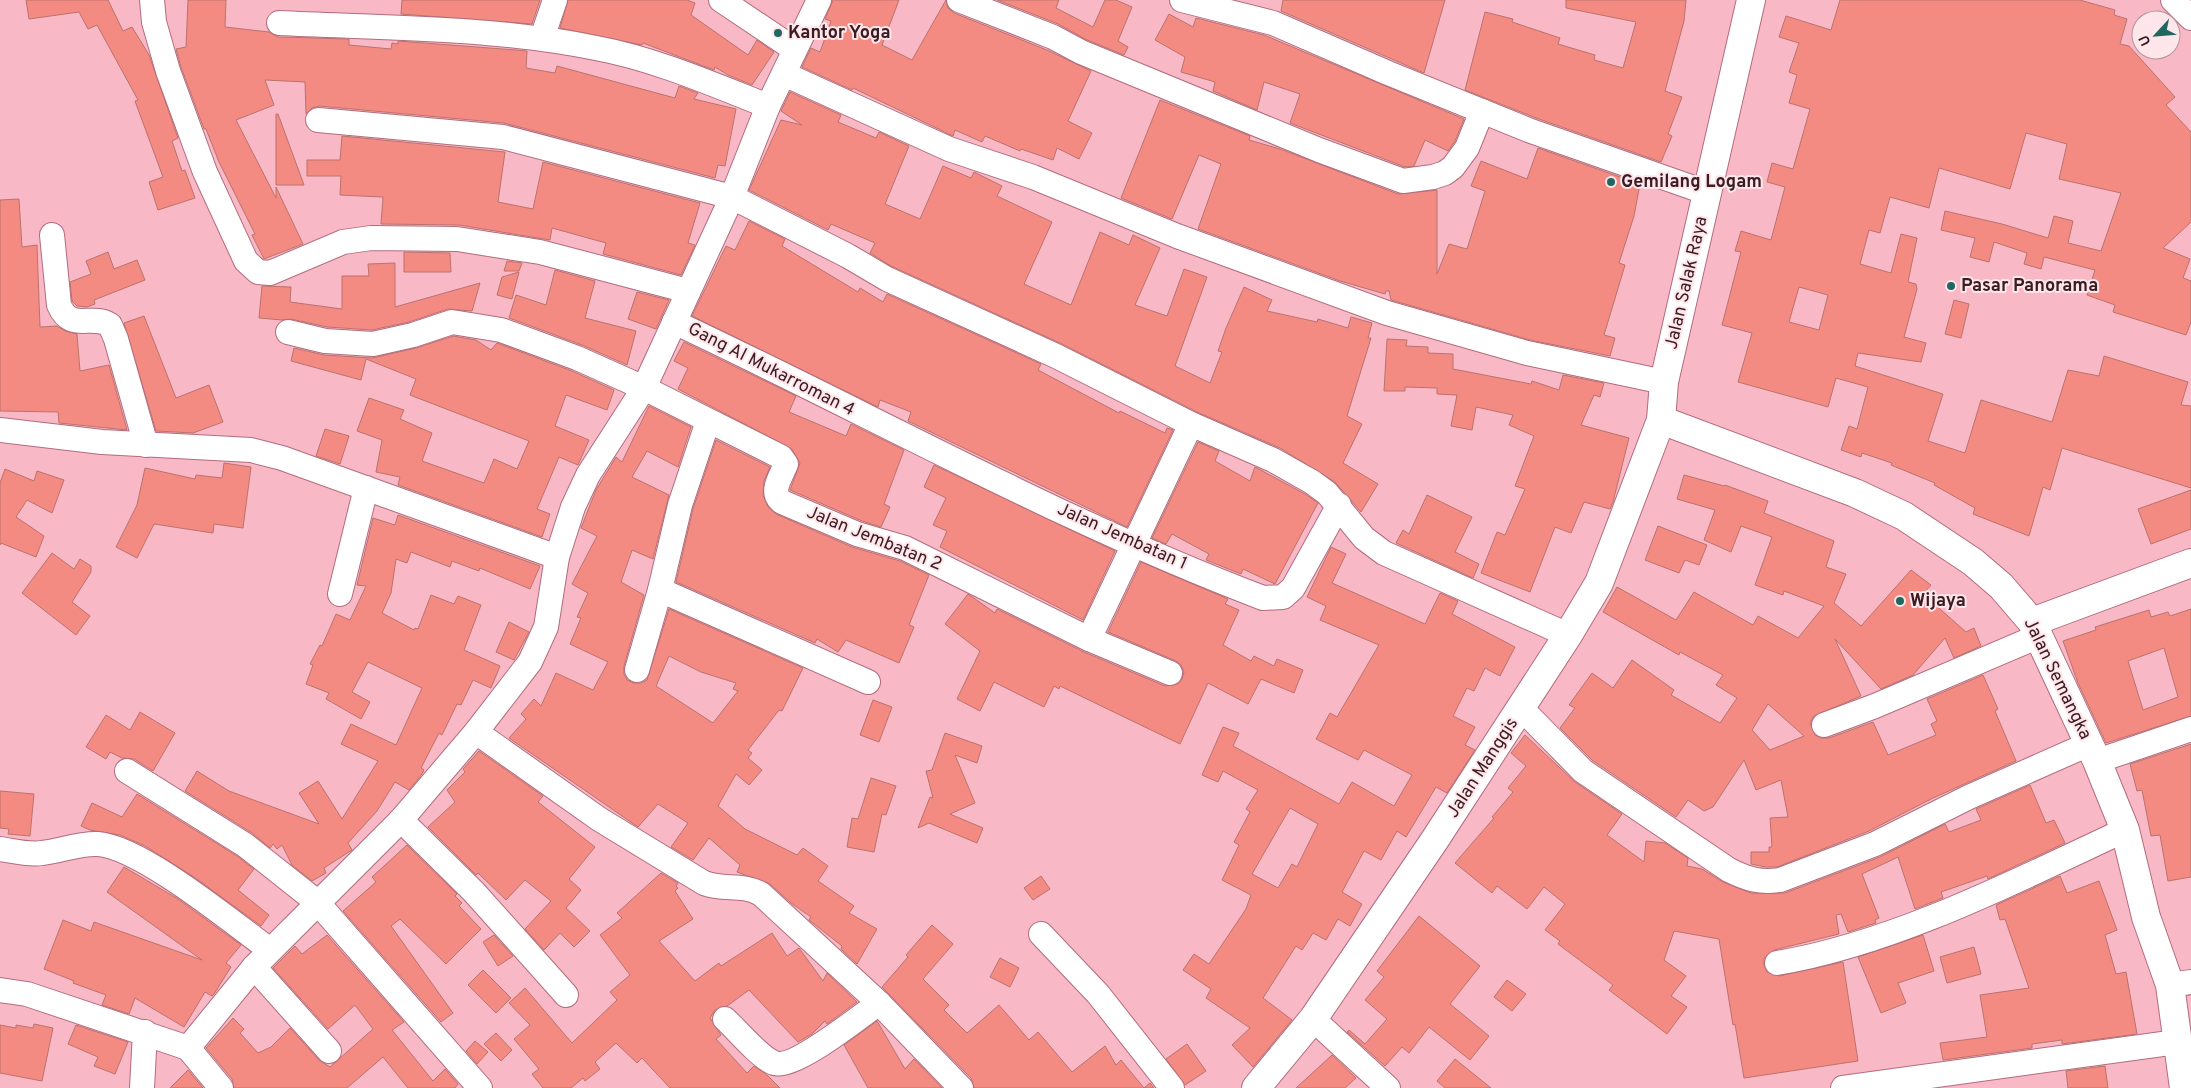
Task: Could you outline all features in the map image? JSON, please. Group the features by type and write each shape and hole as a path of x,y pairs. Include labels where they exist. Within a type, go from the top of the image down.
{"main road":[{"name":"Jalan Salak Raya","path":"1662,420 1664,382 1751,0"},
{"name":"Jalan Semangka","path":"1662,420 1855,493 1904,516 1973,562 2001,586 2035,629 2093,752 2125,830 2146,917 2181,984 2178,1042 2184,1088"},
{"name":"Jalan Manggis","path":"1256,1088 1313,1019 1522,709 1568,635 1599,583 1662,420"},
{"path":"2035,629 2191,564"}],"street":[{"path":"152,0 154,22 168,71 205,172 246,261 258,272 270,273 343,242 371,238 457,239 540,252 688,291"},
{"path":"542,38 555,0"},
{"path":"721,0 794,49"},
{"path":"188,1048 270,950 401,820 476,732 530,662 546,627 564,530 588,475 644,388 732,197 768,106 819,0"},
{"path":"958,0 1053,37 1081,52 1319,150 1403,181 1433,177 1445,173 1452,167 1467,148 1482,111"},
{"path":"1182,0 1274,22 1388,73 1531,131 1708,193"},
{"path":"2173,0 2191,18"},
{"path":"279,23 494,33 542,38 598,48 679,71 768,106"},
{"path":"784,74 949,148 1033,176 1177,236 1387,313 1527,353 1664,382"},
{"path":"318,120 503,137 732,197 848,256 887,279 1056,356 1191,424 1273,460 1327,493 1339,505 1364,538 1384,552 1568,635"},
{"path":"52,235 59,306 62,312 72,320 102,321 110,325 116,339 146,445"},
{"path":"288,332 324,341 373,344 413,336 452,322 501,330 577,358 644,388 708,421 680,505 660,590 637,670"},
{"name":"Gang Al Mukarroman 4","path":"674,322 754,359 867,418"},
{"name":"Jalan Jembatan 1","path":"867,418 1134,544 1263,598 1274,599 1283,597 1293,588 1339,505"},
{"name":"Jalan Jembatan 2","path":"708,421 784,460 786,464 775,492 777,498 782,502 856,534 905,548 1089,639"},
{"path":"1170,672 1089,639 1191,424"},
{"path":"0,430 65,439 252,450 282,458 558,557"},
{"path":"340,594 366,488"},
{"path":"660,590 868,682"},
{"path":"1824,725 1875,706 2035,629"},
{"path":"1522,709 1590,776 1729,870 1749,880 1765,882 1780,880 1875,844 1969,797 2093,752 2191,729"},
{"path":"476,732 599,819 704,883 715,887 742,886 761,894 879,1003 961,1088"},
{"path":"127,771 245,846 317,902 480,1088"},
{"path":"401,820 474,892 566,995"},
{"path":"1777,964 1809,958 1844,948 1929,917 2125,830"},
{"path":"0,849 50,851 100,844 117,849 142,861 195,895 270,950"},
{"path":"1041,934 1098,994 1172,1088"},
{"path":"254,968 329,1051"},
{"path":"1,990 28,994 188,1048 221,1088"},
{"path":"725,1018 768,1060 784,1064 804,1056 879,1003"},
{"path":"1313,1019 1388,1088"},
{"path":"142,1088 144,1032"},
{"path":"1843,1088 2178,1042"}],"building":[{"path":"26,0 108,0 123,31 132,27 149,55 178,138 172,141 182,171 185,170 195,198 158,210 149,182 163,177 135,101 138,100 97,25 88,29 79,12 29,19"},
{"path":"188,0 226,0 225,27 269,32 278,37 349,39 349,45 391,49 392,43 398,44 398,41 527,51 526,68 555,73 557,66 675,98 679,86 698,93 694,99 736,109 725,166 718,165 715,178 504,123 319,106 312,108 306,114 305,82 265,80 274,105 236,120 276,198 276,187 303,244 264,259 252,235 255,234 219,162 206,129 204,129 181,67 176,49 186,47"},
{"path":"402,0 540,0 532,24 401,14"},
{"path":"568,0 687,0 695,3 691,15 748,55 757,40 774,52 752,85 728,75 715,67 714,70 643,43 642,45 560,28"},
{"path":"833,0 899,0 882,45 912,60 946,0 948,8 954,13 1047,50 1091,71 1068,121 1092,133 1079,159 1057,148 1053,160 1021,149 1020,151 985,136 982,142 955,130 953,136 853,88 852,90 802,67 811,48 820,52 831,21 825,19"},
{"path":"997,0 1059,0 1056,8 1093,27 1105,0 1116,0 1132,7 1118,41 1128,47 1124,55 1087,40 1058,24"},
{"path":"1283,0 1445,0 1424,73 1281,11"},
{"path":"1566,0 1686,0 1684,21 1665,91 1682,97 1668,134 1672,136 1661,162 1536,118 1465,90 1485,12 1513,19 1512,22 1560,38 1558,44 1595,55 1594,60 1623,68 1636,22 1566,8"},
{"name":"Pasar Panorama","path":"1840,0 2080,0 2115,10 2114,15 2127,19 2120,44 2129,46 2131,48 2131,60 2142,60 2175,97 2166,105 2191,132 2191,222 2163,248 2190,259 2183,278 2191,281 2191,322 2186,335 2113,312 2115,305 2087,295 2095,270 2044,257 2041,269 2024,264 2027,253 1994,242 1989,262 1970,257 1975,238 1941,230 1945,211 2002,224 2048,238 2054,216 2073,221 2068,243 2101,251 2121,193 2059,179 2067,144 2026,133 2010,189 1939,168 1929,208 1890,197 1880,233 1869,230 1860,264 1891,273 1901,234 1917,238 1908,282 1916,284 1917,289 1904,337 1926,343 1921,362 1858,353 1855,366 1943,394 1928,441 1965,453 1981,400 2052,422 2068,370 2099,376 2104,356 2188,382 2181,405 2191,406 2191,488 2062,448 2050,490 2043,487 2029,536 1973,514 1975,508 1934,485 1935,483 1891,465 1892,463 1862,453 1861,457 1841,450 1849,426 1857,429 1868,387 1836,378 1828,407 1738,382 1752,333 1722,325 1741,252 1735,251 1741,231 1771,240 1785,187 1767,182 1772,163 1793,169 1810,109 1789,103 1797,75 1789,72 1799,43 1779,37 1786,16 1831,30","holes":["1799,287 1828,295 1819,330 1789,322"]},
{"path":"1169,14 1193,27 1196,18 1264,35 1464,119 1455,141 1448,151 1425,140 1414,166 1405,167 1290,123 1300,94 1264,82 1257,110 1213,91 1215,82 1181,72 1185,57 1155,40"},
{"path":"790,92 841,115 838,122 876,138 879,132 909,146 885,204 920,219 943,166 971,178 974,172 1002,186 997,196 1052,222 1024,284 1071,305 1100,232 1129,245 1133,235 1160,248 1135,305 1167,316 1184,269 1207,277 1175,366 1210,383 1222,352 1218,351 1226,328 1244,287 1272,300 1267,311 1317,322 1318,319 1348,328 1351,317 1372,323 1368,338 1371,338 1347,416 1362,424 1343,463 1378,484 1361,512 1335,482 1280,448 1197,412 1062,344 891,266 870,253 875,243 831,224 828,230 749,190 781,120 802,125 781,111"},
{"path":"1160,100 1250,136 1249,140 1280,149 1398,194 1437,190 1437,274 1449,244 1467,249 1485,191 1471,186 1481,161 1527,179 1538,148 1640,184 1634,216 1619,263 1625,265 1604,335 1615,338 1610,356 1530,340 1391,300 1389,291 1386,291 1385,294 1340,281 1198,229 1221,164 1199,155 1172,219 1121,198"},
{"path":"276,114 278,114 304,185 276,185"},
{"path":"342,136 505,152 498,202 533,209 543,162 700,203 688,243 695,245 681,275 603,254 606,243 552,228 550,240 459,225 381,224 383,197 340,195 341,176 307,176 307,160 340,160"},
{"path":"19,199 22,247 37,245 40,327 57,326 65,331 77,334 80,371 109,365 127,430 59,423 58,412 0,411 0,200"},
{"path":"749,221 785,239 782,246 858,292 860,288 883,302 887,294 1041,364 1038,370 1119,413 1120,411 1165,433 1167,428 1173,430 1127,527 908,421 911,412 880,400 878,407 692,316 726,246 735,250"},
{"path":"108,252 114,269 137,260 145,280 94,300 95,304 87,307 77,306 72,301 70,282 91,274 86,261"},
{"path":"404,252 450,253 451,272 404,272"},
{"path":"507,261 522,263 519,271 504,271"},
{"path":"395,263 395,307 480,283 472,311 448,309 409,322 372,330 327,327 291,319 259,318 262,286 291,287 290,302 342,309 342,276 369,276 368,264"},
{"path":"555,270 595,281 585,318 636,331 627,365 582,345 509,318 516,295 546,305"},
{"path":"519,272 512,299 497,295 502,277"},
{"path":"637,292 669,300 656,329 628,319"},
{"path":"1954,300 1969,304 1961,338 1945,334"},
{"path":"144,316 176,398 209,385 223,422 193,433 156,431 124,323"},
{"path":"453,336 476,340 491,350 497,343 572,371 614,390 607,410 566,395 555,426 589,440 578,465 559,457 537,509 550,514 542,537 398,485 400,477 376,472 382,440 357,431 369,398 404,410 400,419 432,433 422,461 484,483 494,459 517,469 529,441 410,395 416,379 366,359 361,380 291,361 294,348 324,355 372,358 416,348"},
{"path":"1387,339 1407,340 1406,346 1428,347 1428,353 1453,354 1453,369 1531,384 1532,381 1559,390 1563,375 1604,383 1600,397 1594,395 1581,425 1629,438 1613,502 1610,509 1584,502 1571,533 1555,527 1530,592 1481,573 1497,532 1505,535 1525,489 1515,486 1534,436 1509,425 1513,415 1476,407 1472,430 1451,426 1457,395 1437,394 1437,388 1405,387 1405,391 1384,391"},
{"path":"684,342 796,396 789,412 846,436 851,424 904,450 884,504 890,507 881,527 862,521 790,490 800,463 792,449 678,389 688,368 674,361"},
{"path":"649,406 691,427 678,467 647,451 632,477 669,495 653,559 632,550 621,582 644,595 624,666 624,674 627,680 634,683 641,683 647,680 669,609 803,668 782,711 779,710 748,750 752,753 748,758 762,770 749,785 736,774 718,806 745,829 797,855 803,848 828,866 818,881 854,906 849,913 877,929 857,964 841,949 842,946 809,920 811,917 791,903 770,884 737,872 740,865 709,838 693,860 671,847 688,823 658,804 638,827 509,738 526,719 521,714 534,699 541,706 556,673 593,690 608,662 570,644 581,618 577,617 588,593 572,584 597,536 581,528 596,490 616,457 622,462","holes":["669,656 701,672 736,683 733,689 738,691 713,723 656,686"]},
{"path":"325,429 349,436 340,464 316,456"},
{"path":"716,440 770,467 764,481 763,495 768,507 776,514 852,547 900,561 929,575 909,625 914,627 899,663 846,640 838,652 817,639 815,643 676,582 693,509"},
{"path":"1198,442 1219,451 1215,461 1250,481 1255,467 1318,503 1275,584 1243,569 1241,574 1206,560 1209,554 1172,534 1166,544 1152,538"},
{"path":"224,463 251,467 243,528 214,524 213,533 154,524 137,558 116,547 137,505 145,468 195,479 196,475 222,478"},
{"path":"934,465 1115,551 1083,620 940,547 947,531 933,525 946,498 924,487"},
{"path":"5,469 34,481 37,471 64,480 52,513 27,500 16,517 44,536 36,557 1,543 0,545 0,483"},
{"path":"1684,475 1725,485 1768,501 1764,513 1834,541 1826,567 1846,574 1834,603 1861,626 1911,570 1931,585 1923,594 1966,632 1974,628 1981,646 1954,658 1945,638 1913,675 1881,689 1835,639 1861,696 1814,716 1810,723 1815,735 1821,738 1829,738 1873,722 1888,755 1936,735 1931,724 1937,721 1927,699 1983,675 1998,709 1995,711 2016,761 1933,798 1869,831 1777,867 1766,867 1751,864 1751,852 1769,852 1769,847 1772,847 1770,818 1788,817 1781,780 1756,790 1744,760 1713,807 1704,811 1688,800 1676,817 1592,760 1560,728 1575,708 1569,705 1592,673 1613,688 1632,660 1674,690 1671,695 1720,723 1737,698 1716,685 1723,675 1680,652 1679,655 1603,612 1617,587 1676,620 1694,592 1753,625 1758,616 1798,638 1824,606 1784,591 1783,595 1755,585 1772,537 1741,526 1731,552 1704,540 1715,510 1677,499","holes":["1768,704 1804,736 1770,750 1752,730"]},
{"path":"2191,490 2191,529 2151,544 2138,509"},
{"path":"1427,495 1472,517 1455,552 1479,564 1473,578 1396,543 1403,530 1409,534"},
{"path":"398,515 540,566 530,589 480,568 479,571 452,561 450,567 411,552 407,563 396,559 391,593 382,613 414,630 415,628 418,629 431,595 454,604 458,596 481,605 464,650 500,666 491,688 473,680 461,705 457,704 442,735 439,733 421,768 424,770 422,774 409,790 395,782 377,811 348,843 352,850 324,868 326,873 312,881 292,865 282,845 277,849 273,844 270,848 252,833 185,791 197,771 229,791 319,824 299,793 318,781 342,819 378,761 341,744 351,724 396,745 422,688 368,662 352,692 370,702 361,719 326,699 329,693 306,684 313,665 310,664 320,645 322,646 336,614 350,620 366,586 357,585 373,518 395,525"},
{"path":"1658,526 1707,545 1699,565 1685,560 1679,573 1645,560"},
{"path":"1331,547 1346,554 1332,583 1425,624 1440,593 1458,601 1452,614 1515,647 1500,676 1485,668 1474,691 1467,688 1453,716 1475,727 1465,745 1475,750 1447,793 1436,787 1406,837 1397,831 1381,860 1364,851 1342,892 1362,904 1350,926 1338,919 1326,940 1313,933 1302,950 1296,946 1263,998 1292,1020 1253,1067 1232,1045 1250,1028 1206,998 1211,989 1183,970 1194,954 1209,964 1246,909 1251,895 1222,880 1239,845 1234,842 1250,812 1246,809 1258,790 1223,771 1218,782 1202,775 1223,727 1239,733 1233,746 1339,804 1352,782 1394,806 1412,775 1364,750 1358,760 1316,739 1330,713 1337,717 1379,645 1320,620 1326,606 1307,597","holes":["1290,808 1318,824 1297,867 1292,864 1278,888 1252,874"]},
{"path":"52,553 74,569 80,559 91,566 91,572 72,602 90,616 76,635 22,593"},
{"path":"1141,562 1228,599 1225,604 1239,610 1223,645 1251,661 1254,656 1274,666 1277,659 1303,670 1294,693 1261,679 1248,704 1208,683 1180,744 1060,686 1059,689 1054,686 1044,707 994,682 980,711 957,699 980,651 945,624 968,594 995,613 997,609 1084,652 1165,686 1178,684 1184,672 1181,665 1176,661 1108,632"},
{"path":"2191,609 2191,716 2106,743 2078,683 2063,641 2096,630 2095,627 2149,610 2151,617 2168,612 2170,616","holes":["2164,648 2178,697 2143,710 2128,661"]},
{"path":"509,622 529,632 514,660 496,652"},
{"path":"873,700 892,707 879,742 860,735"},
{"path":"140,712 175,733 153,771 134,759 122,758 110,752 106,759 86,747 106,715 130,730"},
{"path":"945,733 982,746 977,763 955,755 975,803 950,814 983,828 977,843 929,823 918,828 930,797 933,798 926,771 932,770"},
{"path":"1525,735 1575,782 1622,814 1607,835 1644,862 1646,841 1665,843 1688,858 1687,866 1702,869 1723,882 1751,893 1785,893 1880,857 1945,824 1949,832 1981,820 1976,809 2030,785 2046,823 2054,820 2065,843 1988,879 1987,876 1941,892 1943,898 1915,909 1898,857 1862,874 1879,918 1875,920 1876,923 1848,932 1841,914 1836,915 1839,934 1774,950 1764,958 1767,972 1779,976 1843,962 1858,1061 1744,1078 1719,939 1674,931 1664,960 1686,976 1671,996 1687,1007 1667,1034 1609,990 1613,985 1558,944 1560,941 1545,930 1565,904 1544,887 1527,909 1497,886 1492,893 1455,863 1494,818 1492,817 1513,792 1508,788 1526,766 1511,753"},
{"path":"2191,744 2191,877 2168,881 2160,835 2151,836 2142,790 2137,791 2130,764"},
{"path":"479,751 543,796 538,802 595,847 569,879 581,890 566,908 590,931 574,947 560,933 544,950 525,929 551,901 525,880 506,900 478,873 476,875 428,827 455,802 447,790 465,772 463,769"},
{"path":"871,778 896,786 886,815 882,814 874,852 847,847 852,818 858,819"},
{"path":"0,791 34,794 30,836 8,834 9,829 0,828"},
{"path":"137,794 237,856 254,869 238,890 269,915 261,926 194,877 145,846 120,835 90,830 81,826 92,803 122,817"},
{"path":"407,845 457,894 455,896 462,903 459,906 481,929 446,964 400,919 391,926 453,1013 441,1022 343,911 376,882 372,877"},
{"path":"124,867 178,899 241,945 226,963 231,967 214,994 212,996 205,992 184,1027 135,998 129,1014 102,1005 106,995 73,983 74,981 44,969 63,920 91,931 94,922 202,960 107,892"},
{"path":"661,873 678,883 676,886 678,888 675,891 693,919 659,941 695,981 719,963 721,966 772,933 787,956 799,948 823,981 827,973 857,1002 827,1024 825,1021 812,1034 798,1042 749,990 727,1006 715,1010 710,1018 721,1035 716,1039 747,1073 754,1066 767,1075 780,1088 670,1088 642,1058 637,1063 616,1043 595,1062 600,1069 585,1081 583,1078 571,1088 543,1088 532,1074 539,1069 514,1039 530,1025 509,1003 525,988 572,1043 617,1000 610,992 630,975 600,935 622,918 617,913"},
{"path":"1041,876 1050,889 1033,900 1024,888"},
{"path":"2060,876 2067,893 2099,881 2117,930 2105,935 2116,974 2126,972 2137,1034 2062,1044 2062,1040 2032,1044 2032,1048 1943,1060 1940,1043 1987,1037 1980,995 2029,988 2005,919 2000,920 1996,905"},
{"path":"1419,916 1480,966 1450,1004 1489,1036 1470,1060 1429,1027 1409,1053 1402,1047 1385,1066 1347,1032 1349,1030 1365,1044 1387,1019 1365,1000 1384,977 1377,971"},
{"path":"932,925 953,944 923,979 949,1005 944,1010 967,1033 999,1005 1029,1040 1038,1032 1072,1072 1105,1046 1116,1065 1121,1060 1144,1088 974,1088 971,1078 882,987"},
{"path":"327,935 404,1022 392,1030 433,1081 445,1069 458,1084 455,1088 408,1088 383,1057 347,1088 234,1088 232,1079 206,1048 233,1018 244,1029 240,1033 258,1053 271,1047 290,1028 319,1060 330,1067 373,1029 355,1005 328,1029 273,968 295,946 302,954"},
{"path":"494,935 513,956 498,966 483,942"},
{"path":"1923,935 1934,971 1898,983 1906,1003 1881,1013 1858,957"},
{"path":"1974,947 1981,974 1947,983 1940,957"},
{"path":"1000,958 1019,968 1010,987 990,977"},
{"path":"483,970 511,998 496,1013 468,985"},
{"path":"1507,980 1526,994 1512,1011 1494,997"},
{"path":"877,1021 905,1069 914,1059 942,1088 868,1088 844,1045"},
{"path":"34,1024 53,1028 42,1081 0,1073 0,1025 16,1028 16,1025 33,1028"},
{"path":"76,1025 128,1042 115,1074 94,1066 98,1057 68,1044"},
{"path":"496,1033 512,1050 501,1061 484,1044"},
{"path":"475,1041 488,1052 477,1064 466,1051"},
{"path":"1187,1044 1206,1071 1185,1085 1166,1059"},
{"path":"1332,1055 1356,1078 1345,1088 1296,1088"},
{"path":"1455,1059 1491,1088 1445,1088 1437,1081"},
{"path":"2105,1066 2108,1088 2068,1088 2066,1071"},
{"path":"188,1070 203,1088 170,1088"},
{"path":"1150,1083 1154,1088 1144,1088"}],"place":[{"name":"Kantor Yoga","path":"778,33"},
{"name":"Gemilang Logam","path":"1611,182"},
{"name":"Pasar Panorama","path":"1951,286"},
{"name":"Wijaya","path":"1900,601"}]}
